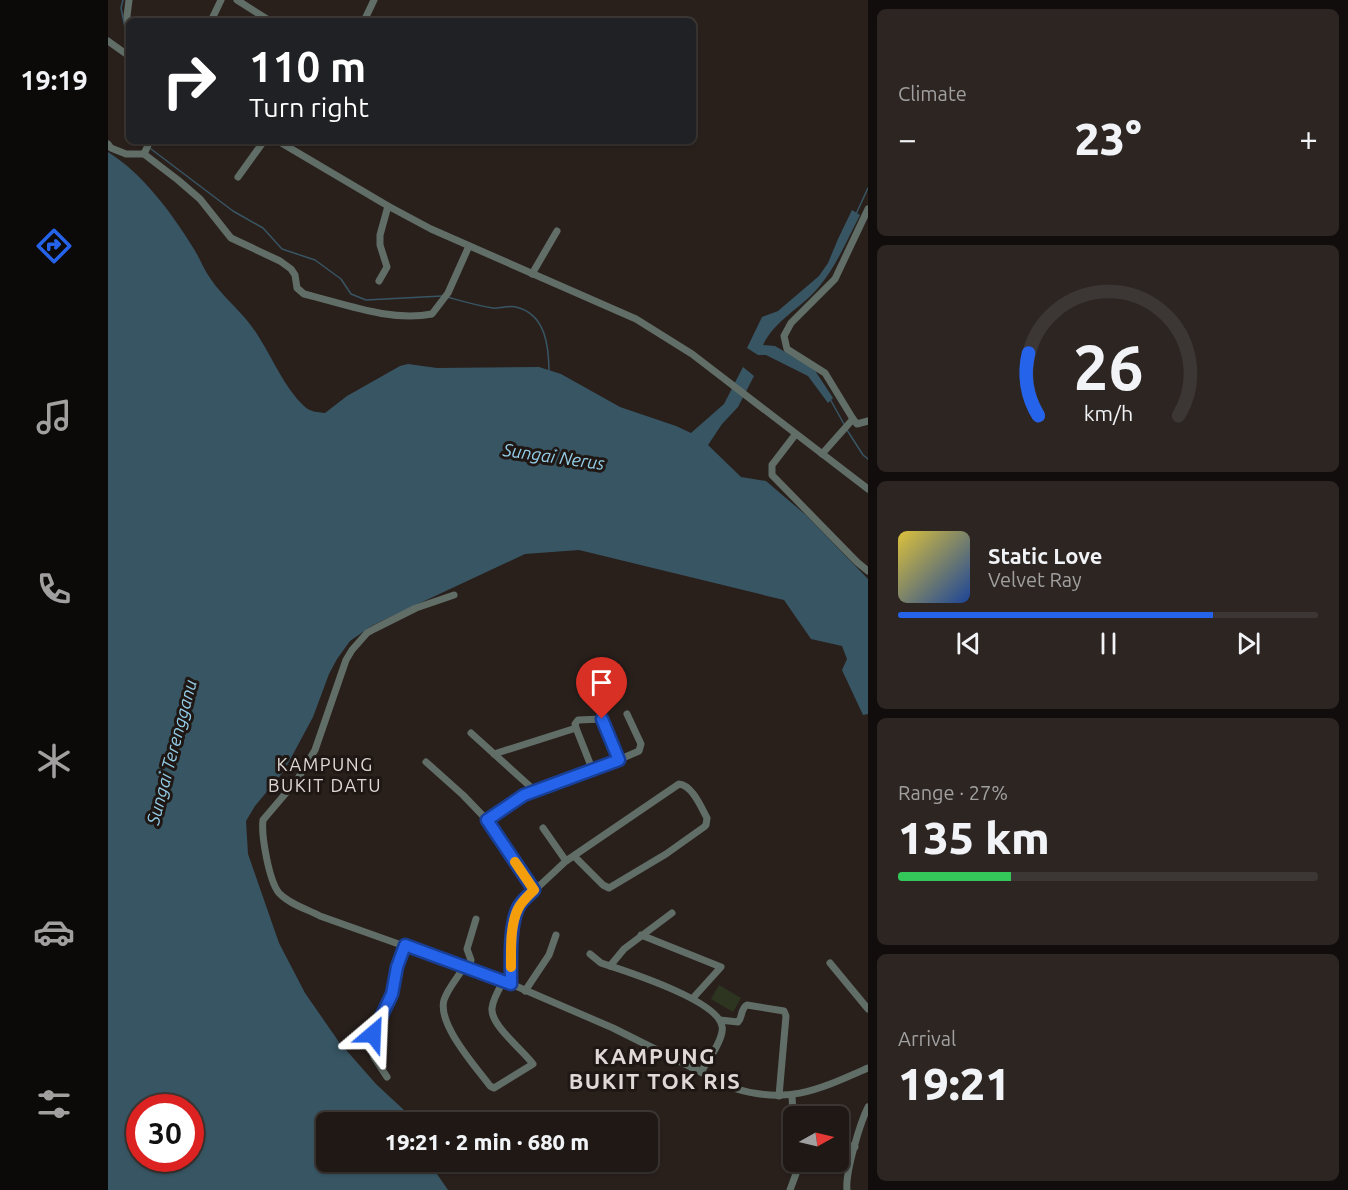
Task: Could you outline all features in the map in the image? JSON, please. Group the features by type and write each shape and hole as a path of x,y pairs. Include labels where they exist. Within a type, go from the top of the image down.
{"street":[{"path":"127,18 129,0"},
{"path":"212,18 221,0"},
{"path":"237,0 265,18"},
{"path":"365,18 374,0"},
{"path":"108,41 126,54"},
{"path":"108,144 111,148 126,154 144,154 200,199 231,238 280,261 291,270 295,275 299,291 387,314 413,317 432,315 448,293 469,246"},
{"path":"144,154 149,144"},
{"path":"238,177 262,144"},
{"path":"283,144 388,206 469,246 636,319 692,354 868,489"},
{"path":"379,281 387,267 380,245 380,235 388,206"},
{"path":"868,209 835,279 791,323 784,336 787,349 825,373 851,421 857,424 868,420"},
{"path":"532,274 557,231"},
{"path":"822,454 851,421"},
{"path":"795,435 772,465 772,475 868,571"},
{"path":"454,595 426,603 367,633 346,660 315,750 297,780 263,820 263,839 273,883 278,891 296,904 320,916 511,984 613,1028 733,1088 752,1094 779,1096 818,1090 868,1068"},
{"path":"487,820 534,790 593,771 639,751 641,747 627,714"},
{"path":"593,771 576,728 575,724 578,720 602,719 619,760"},
{"path":"494,754 576,728"},
{"path":"471,733 534,790"},
{"path":"426,762 487,820 534,890"},
{"path":"511,984 511,950 516,913 521,903 566,861 679,784 684,784 689,788 707,818 704,827 666,854 609,888 603,885 574,856"},
{"path":"543,828 566,861"},
{"path":"610,966 618,954 672,913"},
{"path":"476,919 467,949 471,960 447,993 443,1006 444,1014 462,1049 490,1086 494,1088 533,1064 499,1028 492,1016 493,1001 503,982"},
{"path":"525,991 549,955 556,935"},
{"path":"641,935 721,967 693,998"},
{"path":"387,1077 374,1057 371,1041 392,994 397,967 405,945"},
{"path":"590,954 599,962 693,998 711,1009 720,1020 723,1029 721,1037 701,1072"},
{"path":"830,963 868,1009"},
{"path":"720,1020 738,1022 741,1019 743,1008 747,1005 784,1011 786,1016 779,1096"},
{"path":"792,1095 793,1106"},
{"path":"847,1190 847,1180 855,1147 868,1107"},
{"path":"849,1145 855,1147"},
{"path":"790,1190 797,1172"}],"green space":[{"path":"719,985 741,998 733,1012 711,999"}],"water":[{"path":"108,152 133,171 165,207 210,278 252,326 290,390 311,411 325,413 347,396 400,366 408,364 437,368 539,367 561,374 620,407 691,433 724,404 743,367 754,376 738,407 722,424 708,445 741,477 766,481 806,515 868,579 868,714 863,715 842,670 847,659 842,646 811,639 784,600 579,550 525,554 373,625 350,641 337,659 313,717 284,771 255,806 246,821 248,854 279,943 305,993 339,1042 376,1084 405,1112 316,1112 316,1172 436,1172 448,1190 108,1190"},
{"path":"852,210 860,215 830,271 818,288 774,328 763,345 775,346 814,369 833,398 828,403 808,376 747,348 762,317 778,311 819,276 828,263"}],"waterway":[{"path":"123,0 121,8 126,32"},
{"path":"125,81 126,86"},
{"path":"151,149 233,211 263,228 282,249 315,260 341,279 351,294 366,300 442,296"},
{"path":"856,214 868,188"},
{"path":"447,297 487,307 513,307 526,311 540,324 544,333 549,373"},
{"path":"830,399 844,424"},
{"path":"847,430 868,459"}],"slow traffic":[{"path":"511,967 516,913 521,903 534,890 515,862"}],"district":[{"name":"KAMPUNG BUKIT DATU","path":"325,774"},
{"name":"KAMPUNG BUKIT TOK RIS","path":"655,1068"}],"route":[{"path":"373,1034 392,994 397,967 405,945 511,984 511,950 516,913 521,903 534,890 487,820 534,790 619,760 602,719"}],"water label":[{"name":"Sungai Nerus","path":"554,456"},
{"name":"Sungai Terengganu","path":"171,752"}]}
